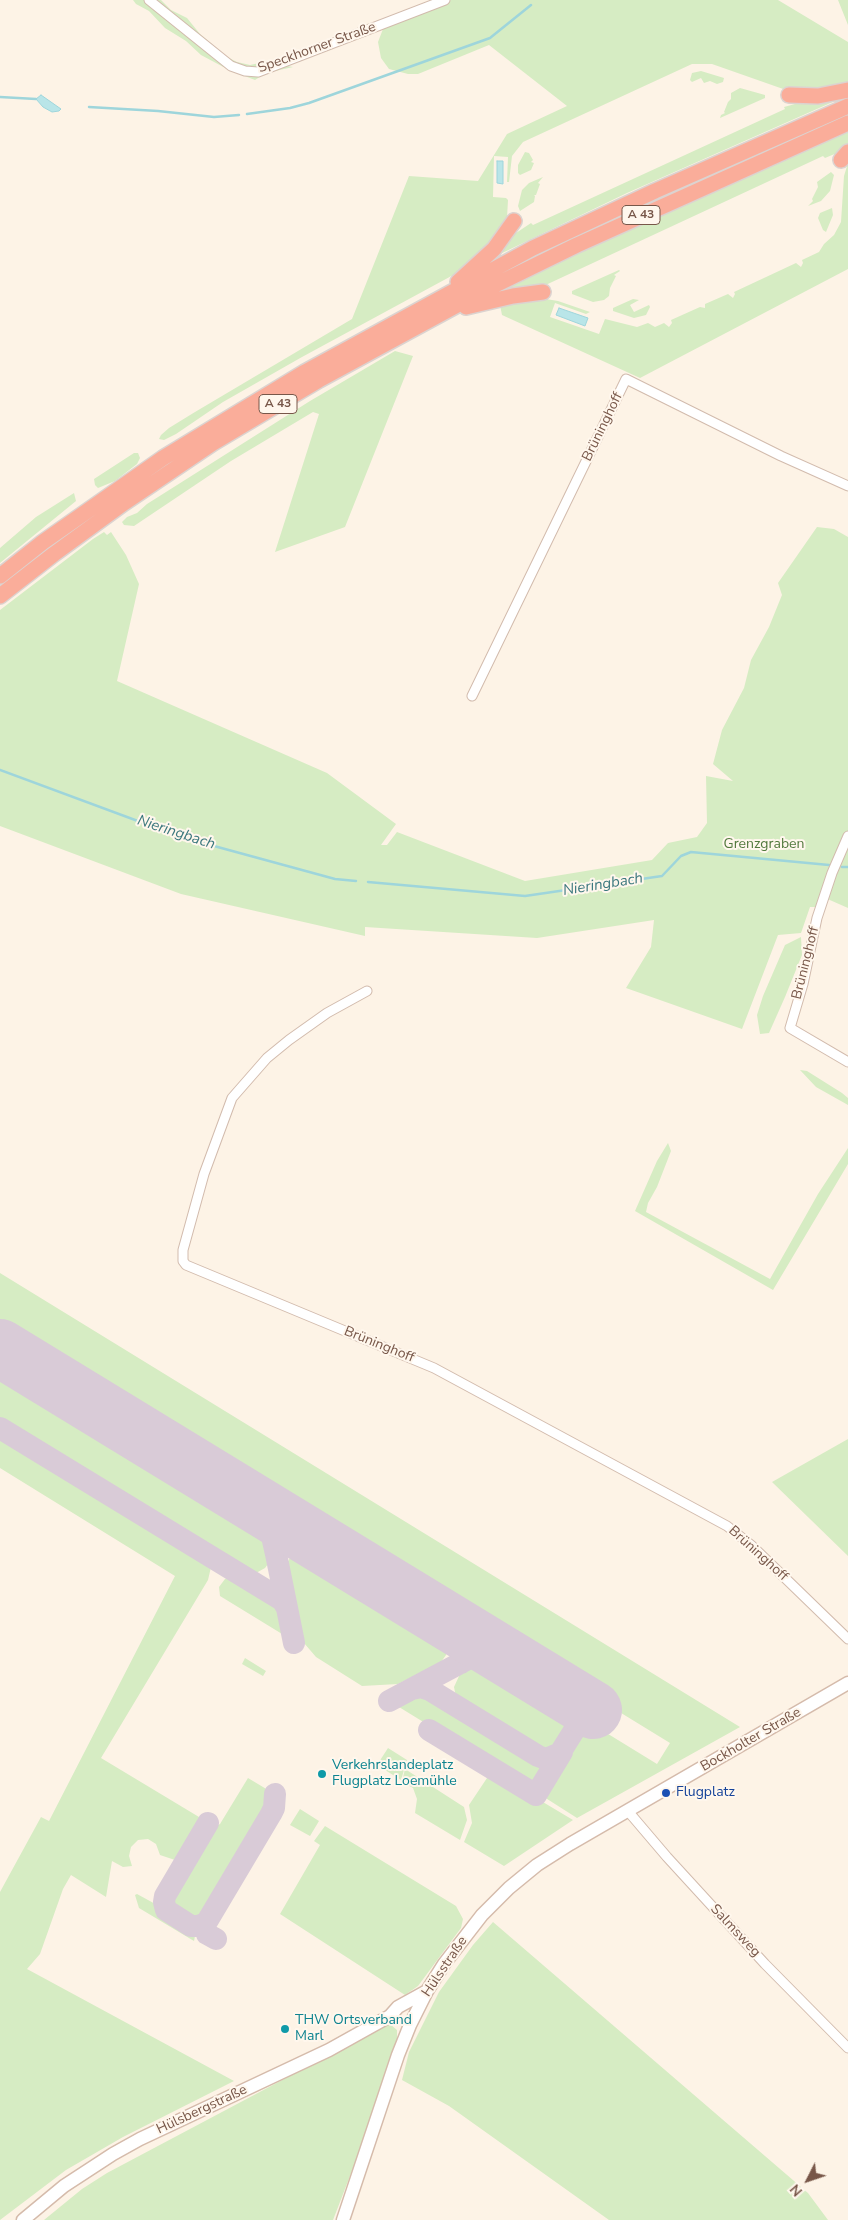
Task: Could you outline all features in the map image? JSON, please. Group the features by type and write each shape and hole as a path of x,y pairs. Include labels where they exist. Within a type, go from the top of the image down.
{"highway":[{"path":"789,95 818,96 848,90"},
{"name":"A 43","path":"0,576 44,542 163,458 305,372 533,248 655,191 848,106"},
{"name":"A 43","path":"0,596 111,512 213,444 319,380 438,315 577,245 848,123"},
{"path":"441,297 494,249 514,221"},
{"path":"438,315 513,296 543,292"}],"street":[{"name":"Speckhorner Straße","path":"149,0 231,66 245,71 258,72 445,0"},
{"name":"Brüninghoff","path":"472,696 626,379 781,456 848,486"},
{"name":"Brüninghoff","path":"848,836 832,872 817,918 790,1028 848,1062"},
{"name":"Brüninghoff","path":"367,991 327,1013 289,1040 267,1058 232,1098 204,1174 183,1250 183,1261 186,1265 434,1368 727,1526 751,1545 848,1639"},
{"name":"Bockholter Straße","path":"627,1810 829,1696 848,1683"},
{"name":"Hülsstraße","path":"343,2220 398,2055 410,2025 427,1991 458,1944 509,1888 537,1865 627,1810"},
{"name":"Salmsweg","path":"627,1810 667,1857 759,1957 848,2048"},
{"name":"Hülsbergstraße","path":"23,2220 64,2186 113,2154 140,2139 329,2050 390,2016 398,2007 427,1991"},
{"path":"390,2016 410,2025"}],"green space":[{"path":"133,0 161,0 171,10 187,18 200,34 227,57 237,62 250,65 264,62 293,67 266,73 255,80 229,70 201,55 186,41 165,28 149,11 136,4"},
{"path":"451,0 778,0 848,42 848,86 828,91 786,90 712,64 692,64 523,142 512,156 509,182 507,182 508,157 494,156 493,197 506,198 508,200 507,218 504,228 468,267 223,402 176,434 164,440 159,439 169,428 352,319 409,176 478,181 507,134 567,106 489,45 418,74 408,74 389,69 381,58 378,42 383,29"},
{"path":"838,0 848,0 848,25"},
{"path":"701,71 724,78 723,82 717,84 710,81 704,83 701,78 692,82 690,80 692,73"},
{"path":"740,88 765,95 765,98 720,118 725,113 728,102 731,99 731,93"},
{"path":"835,99 835,101 627,193 496,256 510,237 531,223 533,225 785,109 784,107 806,101"},
{"path":"848,132 848,144 837,153 825,158 823,156 537,289 498,293 593,246"},
{"path":"525,152 529,153 533,160 531,162 534,163 531,170 520,175 518,173 518,165"},
{"path":"848,163 848,269 640,378 502,315 500,305 546,299 590,312 586,314 555,303 550,317 599,334 605,319 637,327 648,323 655,327 664,323 669,327 672,323 671,320 700,307 705,308 705,304 728,294 733,298 734,292 796,263 801,267 802,260 819,252 824,244 834,235 841,222 844,176"},
{"path":"831,172 834,175 830,191 821,201 808,206 813,201 812,199 818,187 817,182"},
{"path":"543,177 538,183 540,184 536,195 534,195 534,202 520,211 518,206 522,190 529,183"},
{"path":"832,208 833,215 826,232 823,230 818,218 820,213"},
{"path":"619,270 614,275 616,276 610,288 609,296 604,300 593,302 572,294 572,291"},
{"path":"633,299 639,300 630,305 634,312 649,305 650,307 646,315 634,318 613,311 613,308"},
{"path":"395,351 413,356 345,527 275,552 319,414 313,412 231,461 134,526 124,525 122,522 147,504 310,401"},
{"path":"134,453 138,453 140,458 137,464 115,481 98,488 95,485 94,479"},
{"path":"74,493 76,501 0,563 0,548 36,517"},
{"name":"Grenzgraben","path":"817,527 834,529 848,537 848,908 823,897 819,907 810,907 801,933 778,935 742,1029 626,988 651,947 654,920 537,938 365,927 365,936 181,894 0,826 0,610 93,539 104,532 107,535 111,532 126,555 139,584 117,681 327,773 396,824 381,845 387,845 397,832 525,881 652,860 668,843 697,837 707,823 706,776 733,781 713,764 722,730 744,688 751,660 769,627 782,595 778,583"},
{"path":"801,937 802,955 785,997 769,1033 760,1034 757,1015 763,996 785,945"},
{"path":"800,1070 807,1071 842,1093 848,1098 848,1105 816,1087"},
{"path":"668,1143 671,1151 657,1187 648,1203 646,1212 770,1279 818,1194 848,1148 848,1164 773,1290 635,1211 657,1161"},
{"path":"0,1273 740,1727 577,1818 544,1797 543,1794 587,1721 657,1764 670,1743 0,1332"},
{"path":"0,1362 260,1521 265,1528 271,1555 265,1568 256,1573 242,1570 0,1422"},
{"path":"0,1433 206,1559 211,1567 208,1580 101,1758 204,1820 182,1859 178,1861 160,1855 156,1844 148,1839 138,1840 131,1847 129,1856 132,1866 123,1867 112,1861 106,1897 71,1875 63,1889 40,1954 27,1969 234,2081 123,2137 66,2170 0,2220 0,1892 41,1817 49,1821 175,1576 0,1468"},
{"path":"848,1439 848,1556 772,1482"},
{"path":"307,1550 441,1632 446,1639 448,1647 446,1655 441,1662 398,1684 362,1686 316,1657 304,1643 296,1627 285,1574 286,1565 291,1556 299,1551"},
{"path":"230,1577 239,1580 281,1606 287,1637 220,1596 219,1587 225,1579"},
{"path":"245,1658 266,1671 263,1676 242,1664"},
{"path":"486,1662 562,1706 567,1711 571,1725 560,1745 555,1750 542,1752 535,1749 463,1705 456,1697 454,1687 460,1674 479,1663"},
{"path":"426,1695 543,1765 545,1771 536,1786 532,1789 399,1707 420,1696"},
{"path":"388,1748 407,1760 401,1780 377,1765"},
{"path":"405,1769 464,1807 467,1820 460,1840 415,1813 417,1799 413,1788 402,1782"},
{"path":"491,1772 573,1820 504,1866 464,1842 472,1823 469,1805"},
{"path":"248,1778 268,1790 267,1807 201,1916 196,1920 189,1919 171,1908 170,1897 213,1825 220,1824"},
{"path":"300,1809 319,1821 310,1836 290,1825"},
{"path":"325,1826 456,1906 463,1919 461,1928 418,1986 405,1995 280,1914 320,1845 314,1841"},
{"path":"137,1894 159,1906 160,1912 165,1916 192,1932 195,1936 194,1941 139,1908 135,1895"},
{"path":"493,1922 808,2193 828,2220 609,2220 449,2106 402,2080 409,2052 439,1992 473,1945"},
{"path":"386,2025 391,2025 397,2030 397,2039 372,2119 333,2220 44,2220 82,2189 107,2173"}],"water":[{"path":"41,95 61,109 52,112 43,107 36,99"},
{"path":"497,161 503,161 503,184 497,183"},
{"path":"559,308 588,318 585,326 556,315"}],"waterway":[{"path":"247,114 290,108 309,103 490,38 531,5"},
{"path":"0,97 36,99"},
{"path":"89,107 158,111 214,117 239,115"},
{"name":"Nieringbach","path":"0,770 181,837 335,879 356,881"},
{"name":"Nieringbach","path":"368,882 525,896 662,876 681,856 691,852 829,865"},
{"name":"Nieringbach","path":"842,867 848,867"}],"taxiway":[{"path":"0,1428 282,1600 287,1608 294,1643"},
{"path":"260,1508 268,1518 276,1554"},
{"path":"287,1608 276,1554 277,1546 284,1536 289,1533 307,1536"},
{"path":"455,1626 463,1633 469,1646 466,1657 461,1663"},
{"path":"389,1701 481,1652 489,1650 499,1653"},
{"path":"412,1689 421,1687 430,1690 538,1756 546,1759 560,1753 580,1721 580,1706 567,1693"},
{"path":"429,1730 536,1795 562,1752"},
{"path":"216,1939 207,1934 205,1925 271,1814 274,1808 275,1794"},
{"path":"206,1923 191,1926 166,1910 164,1902 165,1896 208,1823"}],"runway":[{"path":"0,1348 593,1710"}],"place":[{"name":"Verkehrslandeplatz Flugplatz Loemühle","path":"322,1774"},
{"name":"Flugplatz","path":"666,1793"},
{"name":"THW Ortsverband Marl","path":"285,2029"}]}
